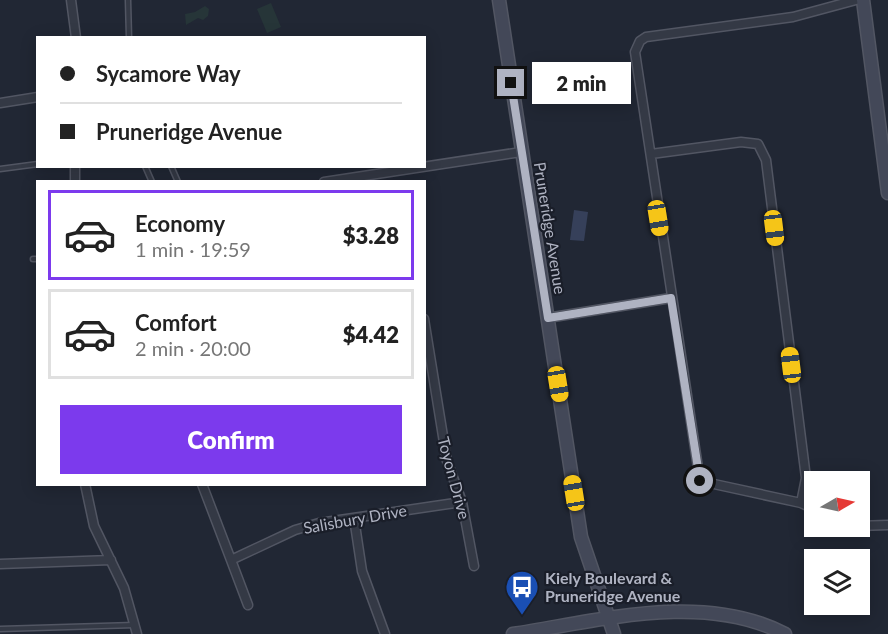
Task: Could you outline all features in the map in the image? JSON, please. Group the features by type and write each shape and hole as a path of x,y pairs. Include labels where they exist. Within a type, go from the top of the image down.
{"main road":[{"name":"Pruneridge Avenue","path":"499,0 581,537 614,634"},
{"path":"863,0 882,110 888,193"},
{"path":"513,634 689,610 747,618 785,634"}],"street":[{"path":"71,0 76,36"},
{"path":"804,504 700,481 635,52 640,41 646,38 793,17 856,0"},
{"path":"0,103 36,97"},
{"path":"651,154 741,142 758,144 766,160 806,478 801,503"},
{"path":"426,166 521,152"},
{"path":"337,180 415,168"},
{"path":"402,170 403,180"},
{"path":"548,318 671,298"},
{"name":"Toyon Drive","path":"426,339 432,398 447,461 462,502 474,566"},
{"path":"85,486 94,526 124,588 136,630"},
{"path":"203,486 248,605"},
{"name":"Salisbury Drive","path":"231,560 295,530 354,518 462,502"},
{"path":"354,518 362,571 385,634"},
{"path":"870,526 888,525"},
{"path":"0,564 111,560"}],"lane":[{"path":"128,0 129,36"},
{"path":"0,169 36,164"},
{"path":"0,629 136,630"}],"shaded area":[{"path":"271,3 281,27 267,33 257,9"},
{"path":"205,6 209,9 208,16 203,20 198,18 186,25 185,14 195,12"}],"water":[{"path":"574,210 588,212 584,241 570,240"}],"place":[{"name":"Kiely Boulevard & Pruneridge Avenue","path":"522,616"}],"route":[{"path":"511,83 548,318 671,298 700,481"}]}
